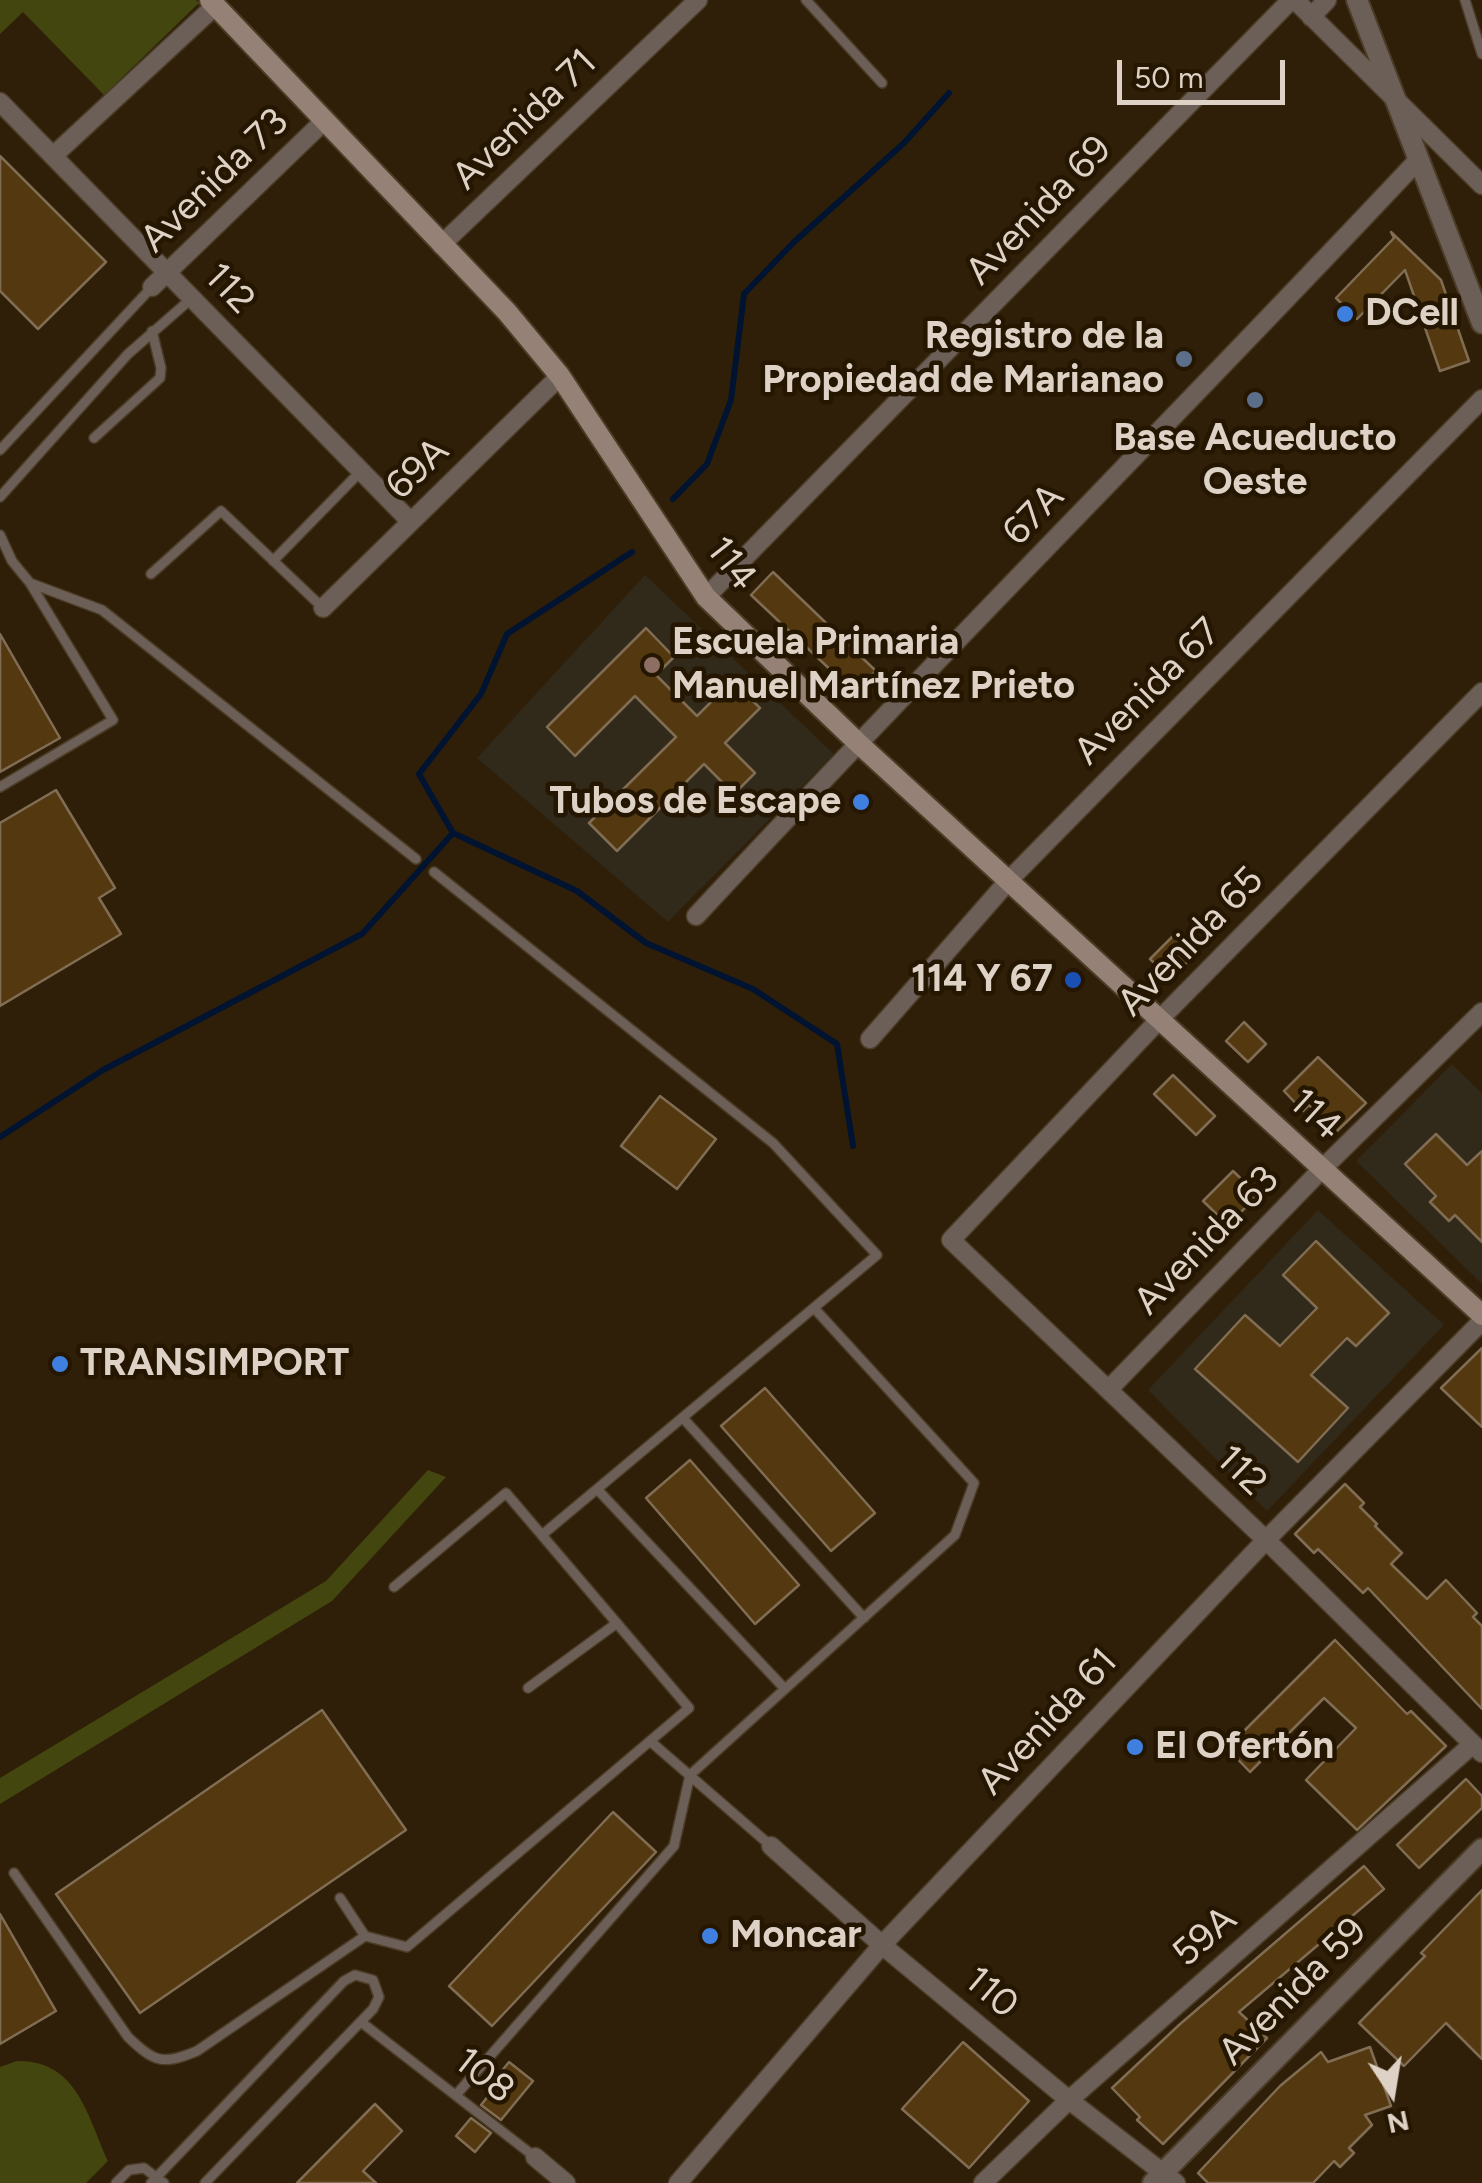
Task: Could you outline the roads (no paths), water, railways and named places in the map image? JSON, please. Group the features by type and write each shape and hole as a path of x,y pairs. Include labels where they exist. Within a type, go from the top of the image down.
{"main road":[{"name":"114","path":"215,2 506,312 560,376 706,596 857,742 1482,1318"}],"street":[{"name":"Avenida 71","path":"441,245 698,0"},
{"path":"1293,0 1482,185"},
{"name":"Avenida 69","path":"706,596 1293,0"},
{"path":"1312,18 1326,0"},
{"path":"1357,0 1482,323"},
{"path":"53,156 215,2"},
{"name":"112","path":"0,102 411,522"},
{"name":"Avenida 73","path":"152,287 324,121"},
{"name":"67A","path":"696,916 857,742 1212,379 1419,160"},
{"name":"69A","path":"322,608 560,376"},
{"name":"Avenida 67","path":"870,1039 1010,880 1482,399"},
{"name":"Avenida 65","path":"951,1240 1158,1021 1482,692"},
{"name":"Avenida 63","path":"1108,1390 1322,1169 1482,1012"},
{"name":"112","path":"951,1240 1266,1540 1478,1749"},
{"name":"Avenida 61","path":"678,2183 882,1945 1482,1318"},
{"name":"59A","path":"983,2183 1068,2100 1478,1749"},
{"name":"110","path":"771,1846 882,1945 1164,2180"},
{"name":"Avenida 59","path":"1164,2180 1482,1849"},
{"name":"108","path":"535,2157 566,2183"}],"lane":[{"path":"806,0 882,84"},
{"path":"1466,0 1482,54"},
{"path":"0,450 152,287"},
{"path":"0,497 152,332 192,298"},
{"path":"94,438 160,378 152,332"},
{"path":"273,561 361,471"},
{"path":"151,574 222,511 322,608"},
{"path":"0,535 12,561 30,582 112,720 0,787"},
{"path":"30,582 102,610 416,859"},
{"path":"434,872 772,1143 877,1255 542,1536"},
{"path":"456,2096 674,1846 690,1776 955,1535 974,1482 814,1308"},
{"path":"683,1418 864,1618"},
{"path":"597,1490 785,1689"},
{"path":"340,1898 365,1936 407,1946 689,1708 506,1493 394,1587"},
{"path":"528,1688 617,1623"},
{"path":"650,1742 771,1846"},
{"path":"14,1873 128,2037 148,2056 171,2062 198,2052 365,1936"},
{"path":"116,2183 129,2170 144,2168 157,2181 344,1981 355,1975 373,1980 379,1991 377,2003 204,2183"},
{"name":"108","path":"361,2022 535,2157"}],"waterway":[{"path":"673,499 707,464 731,400 744,294 794,242 904,143 949,93"},
{"path":"632,552 507,634 481,694 419,774 453,833 577,891 646,943 753,989 837,1044 853,1146"},
{"path":"0,1137 103,1070 362,934 453,833"}],"place":[{"name":"DCell","path":"1345,314"},
{"name":"Registro de la Propiedad de Marianao","path":"1184,359"},
{"name":"Base Acueducto Oeste","path":"1255,400"},
{"name":"Escuela Primaria Manuel Martínez Prieto","path":"652,665"},
{"name":"Tubos de Escape","path":"861,802"},
{"name":"114 Y 67","path":"1073,980"},
{"name":"TRANSIMPORT","path":"60,1364"},
{"name":"El Ofertón","path":"1135,1747"},
{"name":"Moncar","path":"710,1936"}]}
